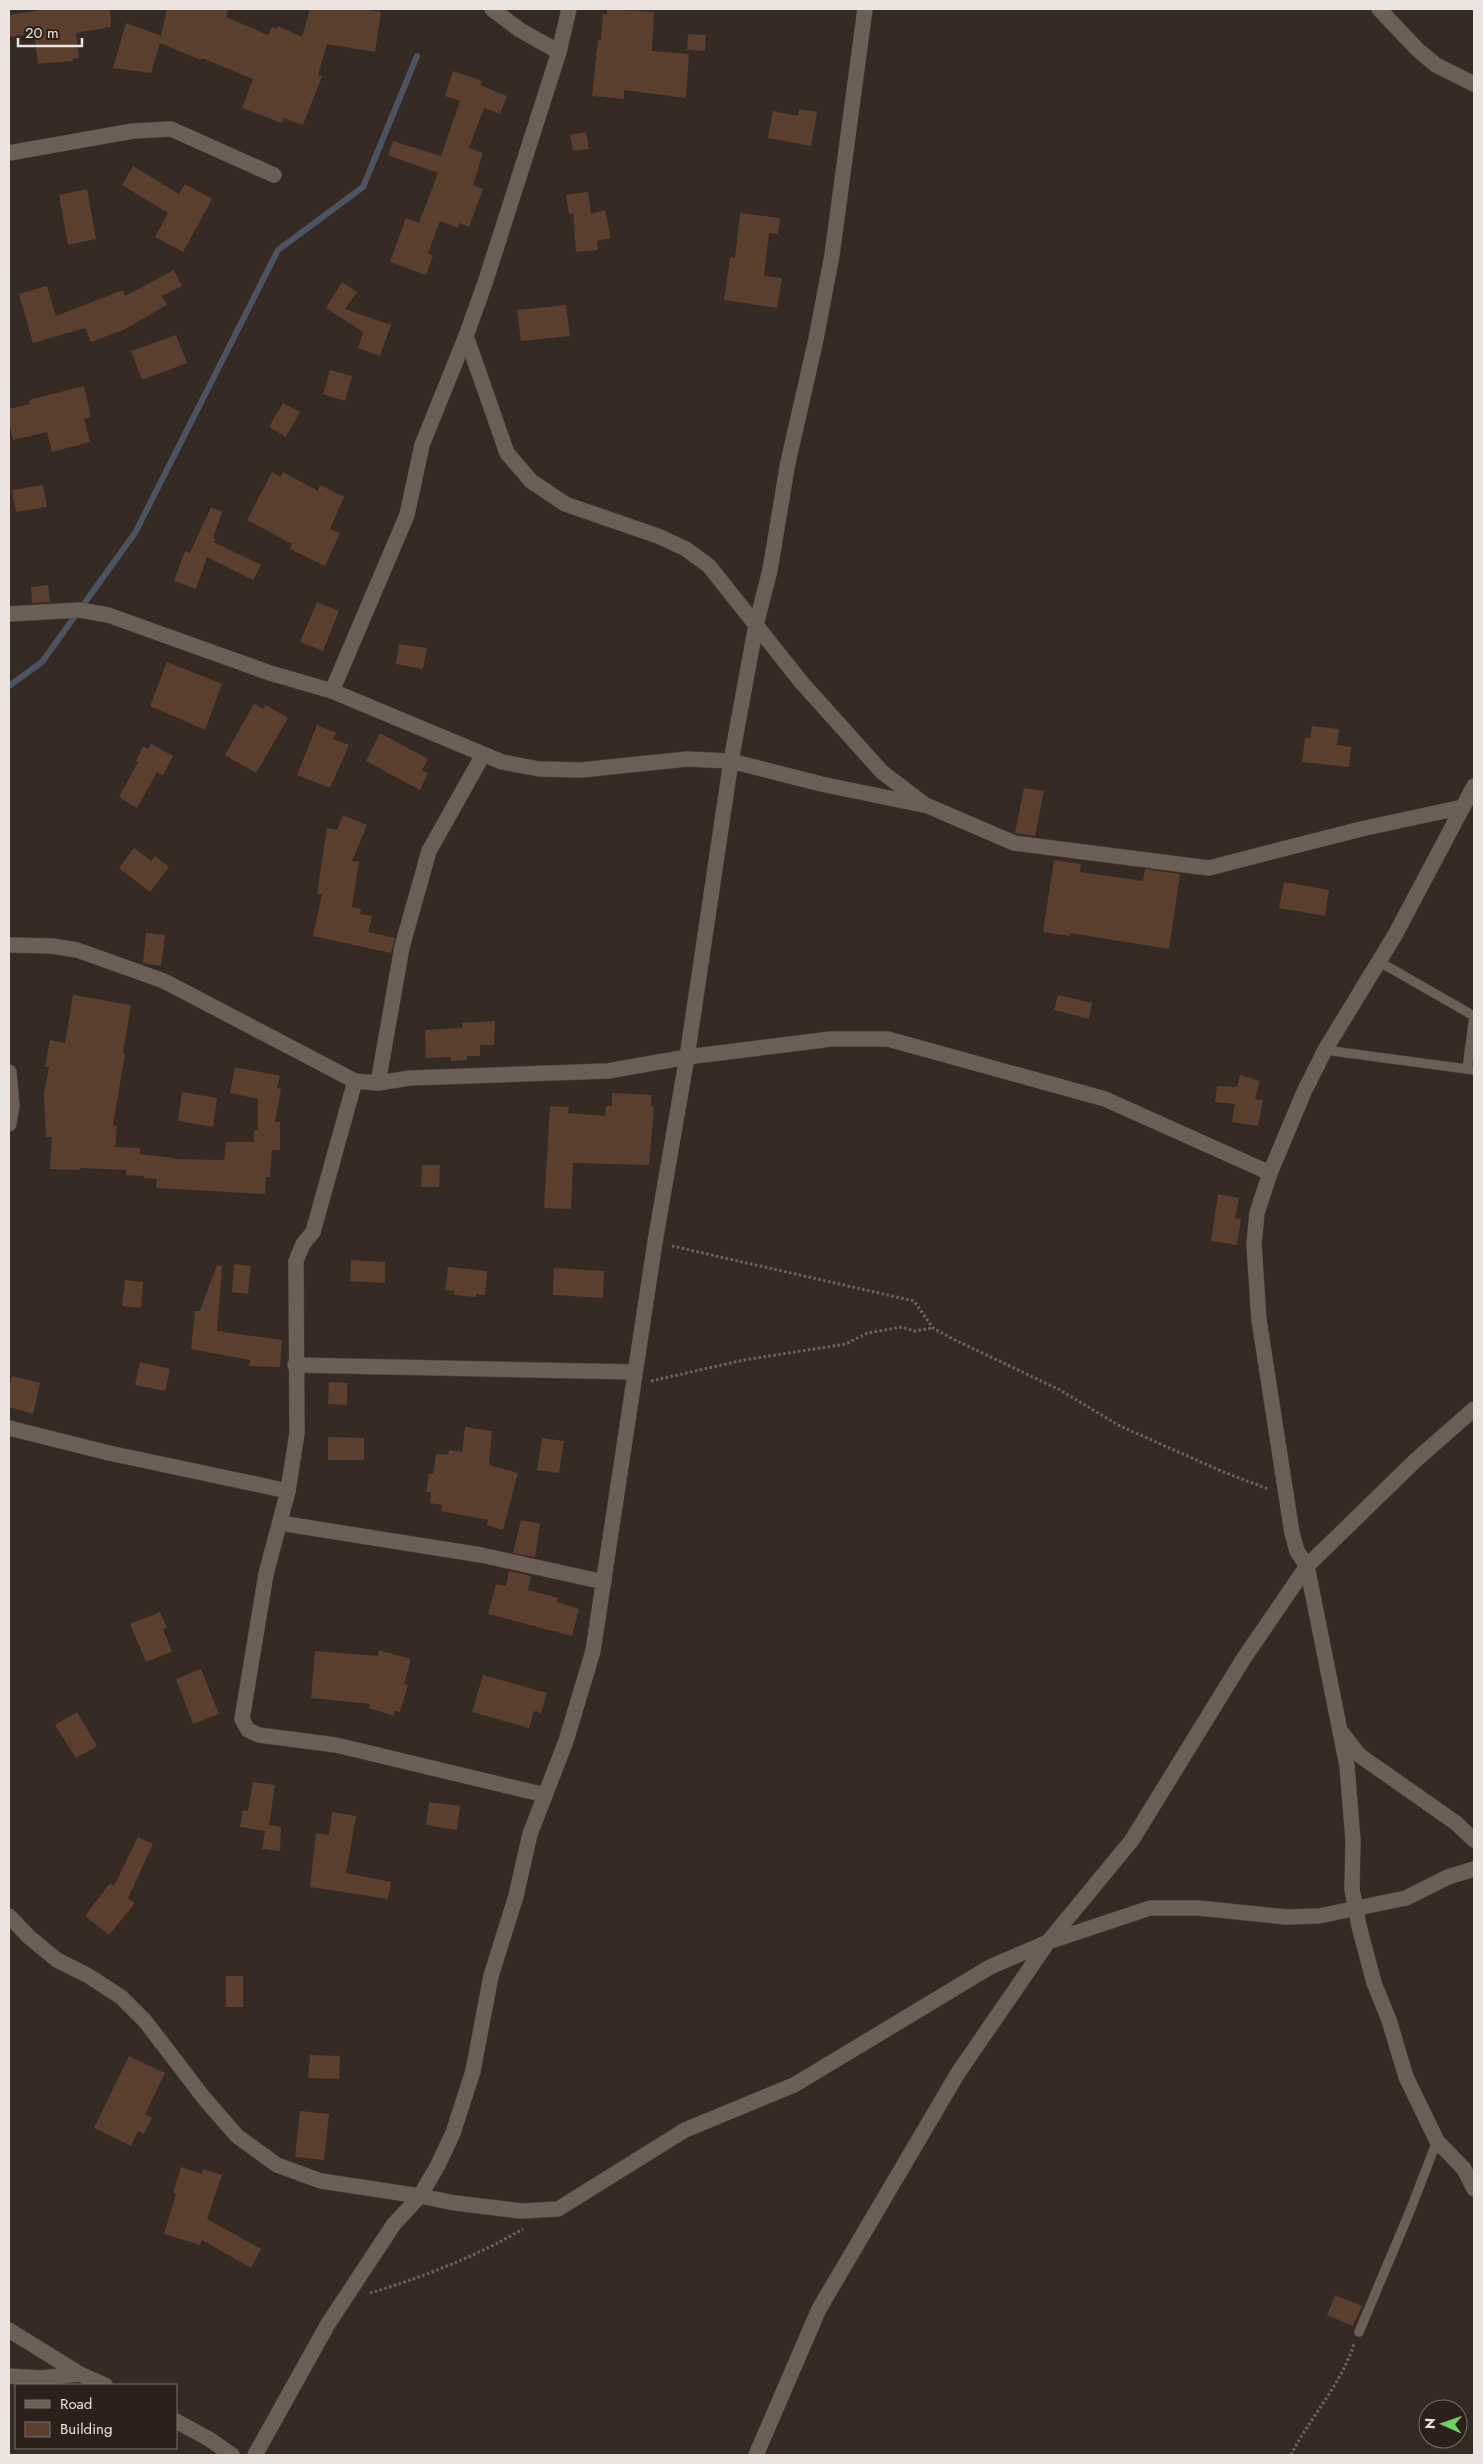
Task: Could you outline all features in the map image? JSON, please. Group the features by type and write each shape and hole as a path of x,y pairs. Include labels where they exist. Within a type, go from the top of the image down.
{"street":[{"path":"492,9 520,30 559,52"},
{"path":"332,691 407,515 422,445 466,336 559,52 569,9"},
{"path":"255,2455 328,2324 394,2224 420,2196 438,2165 453,2133 473,2071 491,1976 516,1896 530,1834 566,1741 593,1651 654,1242 687,1057 731,761 756,625 770,570 788,462 815,344 832,255 865,9"},
{"path":"1379,9 1418,50 1436,64 1474,84"},
{"path":"9,153 132,130 171,129 274,176"},
{"path":"466,336 507,453 531,482 565,504 658,536 686,549 709,566 802,683 882,772 928,806"},
{"path":"9,614 80,610 108,615 270,673 332,691 434,732 483,755 539,769 581,770 687,759 731,761 821,784 928,806 1014,843 1209,868 1361,829 1463,807"},
{"path":"378,1083 402,947 429,851 483,755"},
{"path":"1474,786 1395,935 1325,1050 1304,1092 1270,1173 1257,1213 1254,1244 1255,1285 1263,1354 1286,1496 1297,1551 1308,1566 1341,1732 1350,1795 1354,1909 1374,1983 1390,2020 1406,2077 1438,2141 1464,2169 1474,2189"},
{"path":"9,944 52,946 77,950 164,981 355,1080 378,1083 410,1078 608,1071 687,1057 831,1040 888,1039 1105,1099 1270,1173"},
{"path":"9,1072 12,1105 9,1124"},
{"path":"355,1080 313,1232 296,1260 295,1365 297,1432 288,1491 266,1574 242,1719 248,1730 259,1735 336,1745 545,1794"},
{"path":"295,1365 634,1379"},
{"path":"756,2455 819,2309 958,2073 1048,1942 1132,1840 1244,1658 1308,1566 1417,1459 1474,1409"},
{"path":"9,1428 109,1453 288,1491"},
{"path":"280,1523 482,1555 604,1582"},
{"path":"1341,1732 1359,1754 1456,1823 1474,1840"},
{"path":"9,1916 28,1937 57,1960 87,1975 121,1997 146,2021 204,2098 238,2136 277,2165 320,2181 420,2196 455,2204 521,2211 558,2209 685,2130 794,2085 990,1967 1048,1942 1150,1908 1198,1908 1286,1917 1319,1916 1406,1898 1448,1878 1474,1869"},
{"path":"9,2330 80,2374 103,2384"},
{"path":"9,2376 41,2378 80,2374"},
{"path":"178,2422 210,2439 232,2455"}],"lane":[{"path":"1325,1050 1471,1069 1474,1016 1378,961"},
{"path":"1359,2332 1438,2141"}],"path":[{"path":"654,1242 914,1300 933,1328 1060,1390 1118,1425 1221,1471 1286,1496"},
{"path":"634,1379 846,1344 867,1333 902,1327 914,1331 933,1328"},
{"path":"343,2302 404,2283 490,2248 524,2229"},
{"path":"1292,2455 1304,2430 1343,2372 1359,2332"}],"building":[{"path":"37,9 110,9 111,27 76,33 79,58 72,59 73,61 38,64 34,33 9,37 9,15 37,11"},
{"path":"167,9 228,9 226,17 268,35 272,27 277,29 278,26 302,37 310,9 364,9 381,12 375,52 327,44 318,75 322,76 303,125 284,118 282,123 242,108 253,79 160,43 151,73 113,68 126,23 161,36"},
{"path":"607,9 654,12 652,51 689,54 686,98 624,90 624,99 592,96 598,40 601,40 603,14 607,14"},
{"path":"688,34 706,35 705,51 687,50"},
{"path":"453,71 482,81 480,85 507,96 500,114 484,108 469,148 483,153 473,185 483,189 469,227 459,223 458,228 440,221 428,253 433,256 426,275 390,262 406,218 419,223 438,173 388,155 393,141 441,156 460,101 445,96"},
{"path":"799,109 817,112 811,146 768,138 773,111 798,116"},
{"path":"586,132 589,149 573,151 570,135"},
{"path":"133,166 179,194 185,184 212,199 183,252 155,237 168,213 122,185"},
{"path":"87,189 96,239 68,245 59,195"},
{"path":"588,192 591,214 605,210 611,238 597,241 598,250 576,252 573,213 569,214 566,195"},
{"path":"740,213 780,218 778,234 769,233 764,276 782,278 777,308 724,300 730,257 735,258"},
{"path":"174,270 182,286 162,296 167,305 123,330 91,342 85,328 33,343 19,294 47,286 56,316 123,290 125,296"},
{"path":"342,282 357,292 345,309 391,325 380,356 358,348 363,332 326,308"},
{"path":"566,305 570,336 521,341 517,310"},
{"path":"176,335 187,363 142,380 131,351"},
{"path":"330,370 352,376 345,401 323,394"},
{"path":"84,386 91,417 84,419 90,442 52,452 47,432 13,440 9,423 9,409 30,404 29,400"},
{"path":"283,403 300,412 286,437 269,427"},
{"path":"272,472 281,477 283,472 318,491 320,485 344,497 330,529 340,533 325,566 290,549 292,544 247,520"},
{"path":"43,485 47,507 16,512 12,490"},
{"path":"211,507 222,512 213,538 216,539 214,542 261,565 253,580 207,557 196,589 174,581 185,551 190,553"},
{"path":"48,585 50,602 32,603 31,587"},
{"path":"317,602 339,611 323,651 300,642"},
{"path":"399,644 427,648 423,669 396,664"},
{"path":"167,662 222,684 205,730 150,706"},
{"path":"254,704 263,709 266,705 288,718 256,773 225,755"},
{"path":"317,725 336,733 333,739 349,745 330,788 297,775"},
{"path":"1312,726 1339,729 1337,745 1351,747 1349,767 1302,762 1305,738 1310,738"},
{"path":"380,733 428,759 422,770 428,773 420,790 366,761"},
{"path":"151,744 173,756 163,775 157,772 137,808 119,797 138,762 136,761 143,746 148,749"},
{"path":"1024,788 1044,791 1035,836 1015,833"},
{"path":"343,815 367,825 352,861 359,862 352,907 361,909 360,914 372,916 368,932 395,938 391,953 313,936 322,894 317,894 327,828 337,830"},
{"path":"134,848 151,861 155,856 169,867 150,892 119,868"},
{"path":"1054,860 1081,864 1080,872 1143,881 1145,869 1180,874 1169,949 1070,933 1070,936 1043,932"},
{"path":"1284,882 1329,890 1325,916 1279,908"},
{"path":"146,933 165,935 161,966 143,963"},
{"path":"73,995 131,1005 113,1125 117,1126 115,1147 140,1148 140,1154 173,1159 224,1160 226,1142 254,1142 254,1130 258,1130 258,1099 230,1093 235,1067 280,1076 277,1088 281,1089 275,1122 280,1122 280,1150 272,1150 270,1177 266,1177 265,1194 156,1188 157,1179 126,1175 126,1170 50,1169 52,1137 46,1137 44,1093 49,1067 45,1067 50,1040 65,1043"},
{"path":"1058,995 1092,1003 1089,1019 1054,1010"},
{"path":"495,1021 494,1043 493,1045 480,1045 480,1056 467,1056 467,1060 451,1061 451,1057 426,1058 425,1030 462,1028 462,1023"},
{"path":"1240,1075 1260,1081 1255,1099 1263,1100 1258,1126 1232,1122 1235,1104 1215,1102 1217,1086 1237,1087"},
{"path":"182,1092 217,1098 213,1127 178,1121"},
{"path":"612,1093 651,1095 651,1106 654,1107 649,1165 573,1163 571,1209 544,1208 550,1106 569,1107 568,1113 605,1116 606,1106 612,1106"},
{"path":"422,1165 440,1165 439,1187 421,1187"},
{"path":"1218,1194 1239,1198 1235,1218 1241,1219 1237,1245 1211,1241"},
{"path":"351,1260 385,1262 385,1283 350,1281"},
{"path":"234,1264 251,1266 248,1294 232,1292"},
{"path":"217,1265 222,1266 217,1331 282,1340 280,1367 249,1366 250,1360 191,1349 195,1311 200,1311"},
{"path":"448,1267 487,1271 485,1295 476,1294 476,1297 454,1295 454,1291 445,1290"},
{"path":"554,1268 604,1271 603,1298 553,1295"},
{"path":"125,1280 143,1282 141,1308 122,1306"},
{"path":"140,1362 170,1369 165,1391 135,1385"},
{"path":"12,1376 40,1383 33,1414 9,1407 9,1390"},
{"path":"329,1382 347,1383 347,1405 328,1404"},
{"path":"465,1427 492,1431 489,1465 518,1473 503,1530 487,1525 488,1520 441,1511 442,1505 430,1503 431,1492 426,1492 429,1473 433,1474 436,1454 448,1455 449,1450 462,1452"},
{"path":"328,1437 364,1438 364,1460 328,1460"},
{"path":"542,1438 564,1441 559,1473 537,1470"},
{"path":"521,1520 540,1524 535,1557 513,1553"},
{"path":"509,1571 531,1576 528,1590 558,1598 557,1602 579,1609 572,1636 488,1614 496,1584 506,1586"},
{"path":"160,1612 167,1628 163,1629 172,1652 146,1662 130,1624"},
{"path":"379,1650 411,1659 404,1684 408,1685 400,1712 395,1711 394,1716 369,1708 370,1704 311,1698 315,1651 378,1656"},
{"path":"201,1669 219,1714 193,1724 176,1679"},
{"path":"483,1675 547,1693 541,1713 534,1711 529,1728 472,1712"},
{"path":"77,1712 97,1746 76,1758 55,1725"},
{"path":"253,1782 275,1785 269,1825 281,1827 280,1851 262,1849 265,1831 240,1827 243,1810 248,1811"},
{"path":"429,1802 460,1806 457,1830 426,1825"},
{"path":"332,1812 356,1816 346,1873 391,1882 388,1899 310,1887 316,1833 329,1835"},
{"path":"138,1837 153,1844 128,1898 135,1903 109,1935 85,1916 110,1883 114,1886"},
{"path":"226,1976 243,1976 243,2007 226,2007"},
{"path":"310,2055 340,2056 339,2079 308,2078"},
{"path":"129,2056 165,2073 145,2114 152,2118 144,2134 138,2131 131,2146 94,2128"},
{"path":"300,2111 329,2114 324,2160 295,2157"},
{"path":"181,2167 202,2174 203,2169 222,2175 207,2219 261,2249 251,2268 202,2240 200,2245 164,2234 176,2194 173,2193"},
{"path":"1335,2295 1362,2306 1353,2326 1327,2315"}],"waterway":[{"path":"9,686 42,662 135,533 278,250 363,187 417,56"}]}
